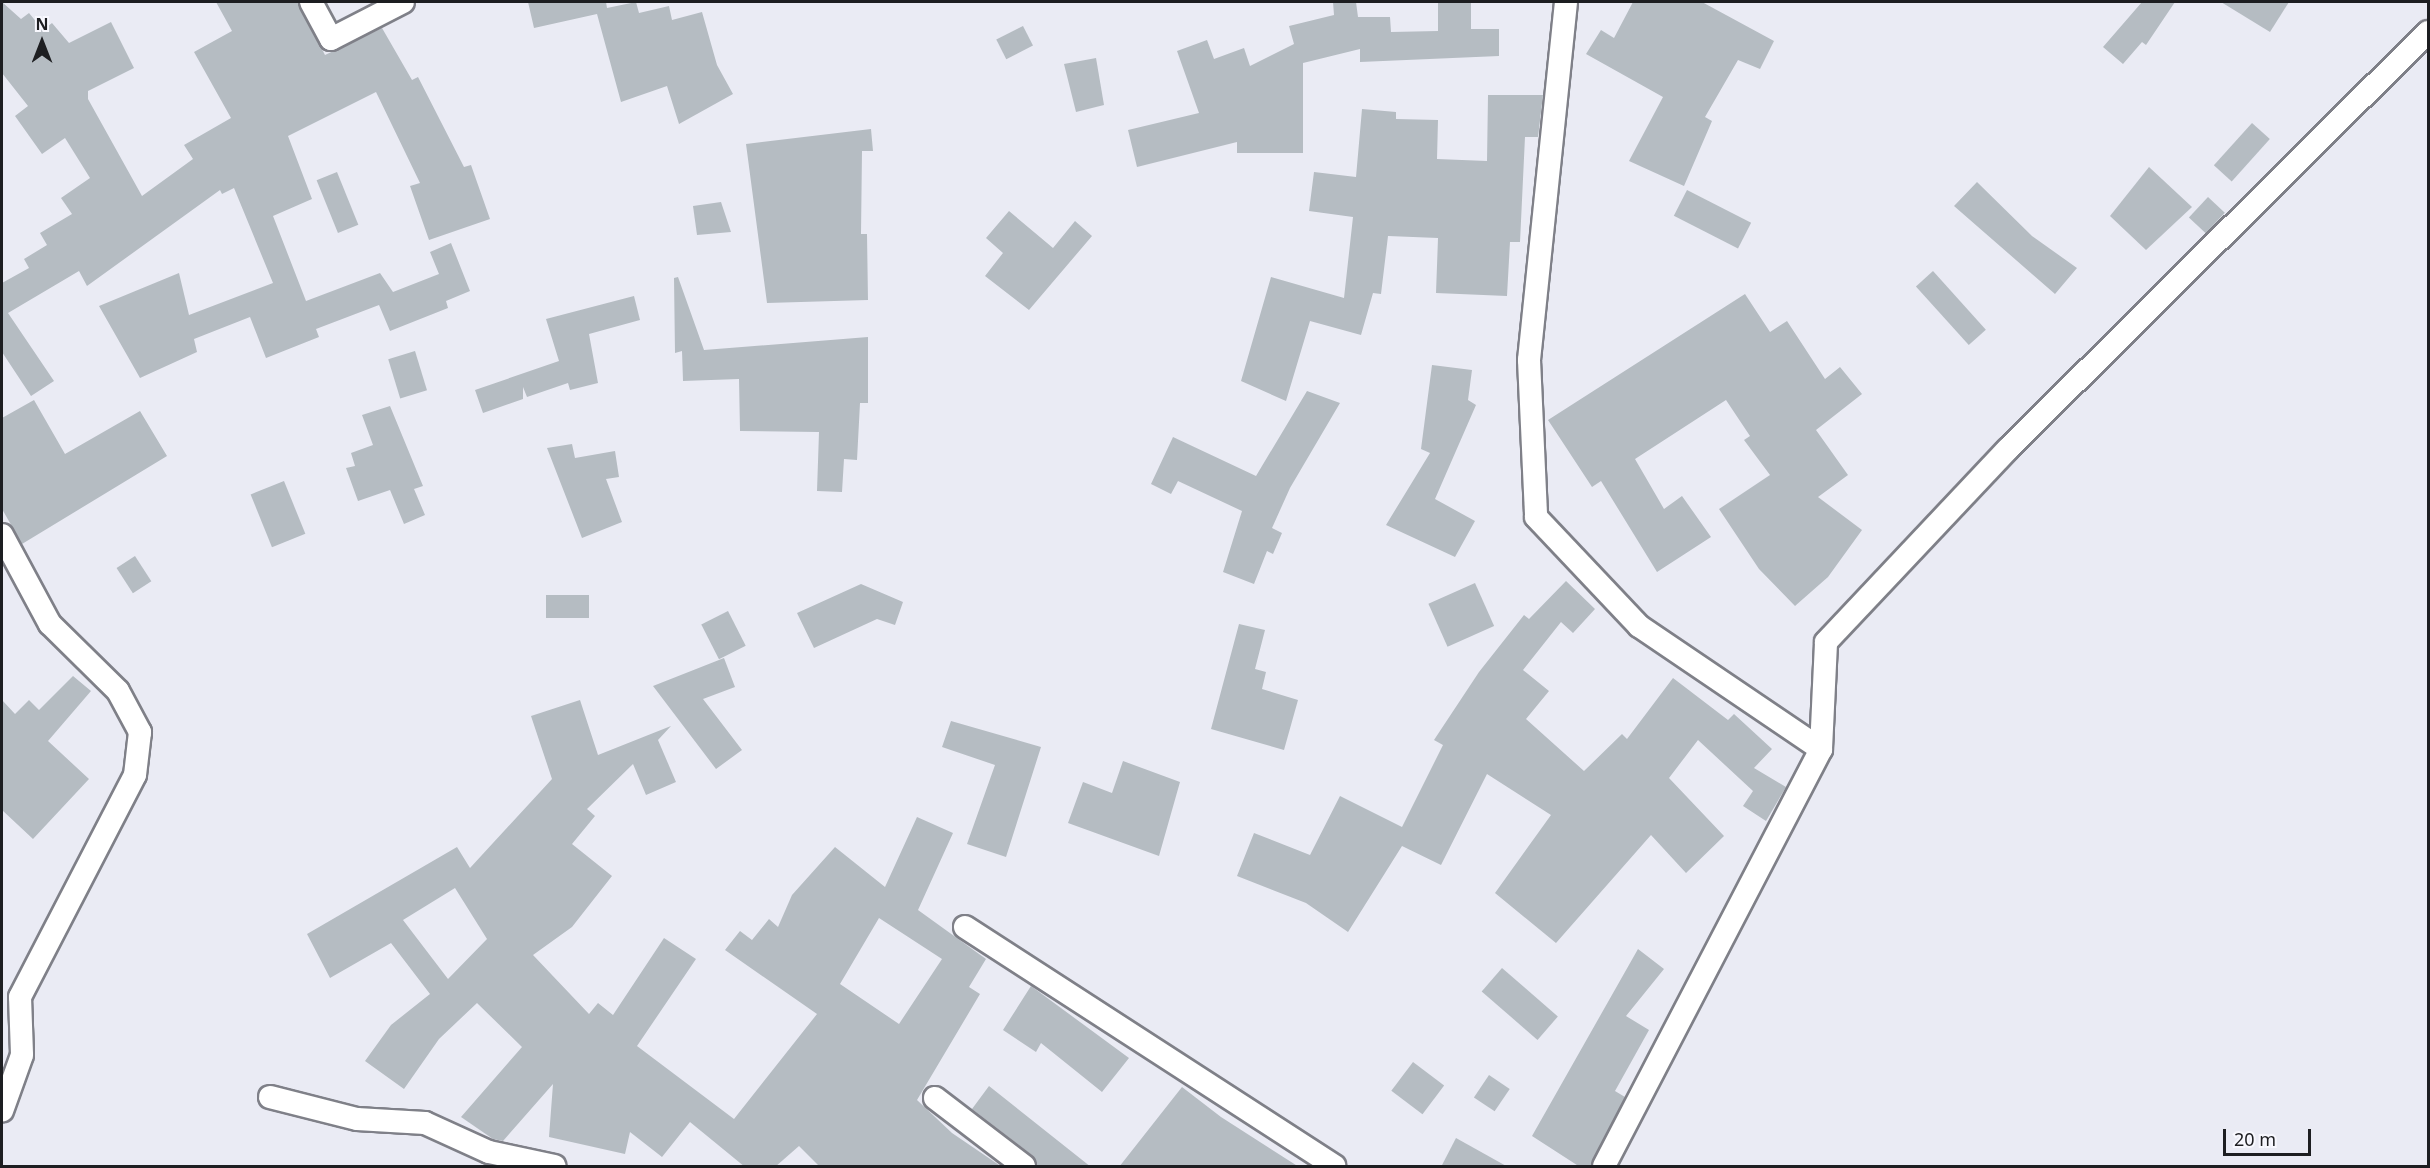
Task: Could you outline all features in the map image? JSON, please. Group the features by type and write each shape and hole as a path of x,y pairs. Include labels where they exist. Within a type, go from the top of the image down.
{"street":[{"path":"311,2 331,39 403,2"},
{"path":"1566,2 1529,360 1536,517 1639,626 1821,748"},
{"path":"1604,1167 1821,748 1826,642 2007,450 2428,32"},
{"path":"2,535 51,624 118,691 140,732 135,775 20,997 22,1055 2,1111"},
{"path":"965,927 1334,1167"},
{"path":"270,1097 357,1119 424,1123 489,1152 555,1167"},
{"path":"935,1098 1024,1167"}],"building":[{"path":"2,2 21,19 29,13 43,30 52,23 69,43 111,22 134,68 88,91 88,99 142,196 193,159 184,145 231,118 194,52 232,31 216,2 298,2 325,55 382,28 412,80 418,77 464,167 471,165 490,219 429,240 410,186 420,183 376,92 288,136 312,199 273,216 306,301 380,273 393,292 439,274 430,252 451,243 470,291 446,301 448,308 390,331 379,305 316,329 319,337 266,358 250,317 194,339 197,352 140,378 99,306 179,273 189,315 273,283 234,188 222,194 220,190 87,286 79,271 8,313 54,381 31,396 2,352 2,283 29,268 24,259 47,245 40,233 72,214 61,198 90,178 65,138 42,154 15,116 28,106 2,73"},
{"path":"528,2 606,2 607,8 636,2 639,13 669,6 672,20 702,12 717,65 733,94 679,124 667,86 621,102 597,14 534,28"},
{"path":"1333,2 1356,2 1358,17 1390,17 1391,32 1438,31 1438,2 1471,2 1471,29 1499,29 1499,56 1360,62 1360,49 1303,63 1303,153 1237,153 1237,142 1137,167 1128,130 1199,113 1177,51 1207,40 1214,59 1244,48 1250,66 1294,44 1289,26 1334,15"},
{"path":"1633,2 1702,2 1774,41 1760,69 1738,60 1705,117 1712,121 1684,186 1629,161 1663,97 1586,54 1601,30 1614,38"},
{"path":"2142,2 2175,2 2146,45 2142,42 2123,64 2103,47"},
{"path":"2221,2 2289,2 2270,32"},
{"path":"1023,26 1033,46 1006,59 996,40"},
{"path":"1096,58 1104,105 1076,112 1064,64"},
{"path":"1488,95 1543,95 1538,137 1525,137 1520,242 1510,242 1507,296 1436,293 1438,238 1388,236 1381,294 1373,293 1361,335 1310,321 1286,401 1241,381 1271,277 1344,298 1353,217 1309,211 1314,172 1356,177 1362,109 1396,112 1396,119 1438,120 1437,159 1487,161"},
{"path":"2252,123 2270,139 2232,181 2214,165"},
{"path":"871,129 873,151 862,151 861,234 867,234 868,300 767,303 746,144"},
{"path":"2149,167 2192,207 2146,250 2110,216"},
{"path":"337,172 358,225 338,233 317,180"},
{"path":"1977,182 2032,236 2077,268 2055,294 1954,206"},
{"path":"1687,190 1751,223 1738,249 1674,216"},
{"path":"2208,197 2225,213 2206,233 2189,217"},
{"path":"721,202 731,232 697,235 693,206"},
{"path":"1009,211 1053,248 1075,221 1092,236 1029,310 985,276 1003,253 986,238"},
{"path":"1933,271 1986,330 1969,345 1916,286"},
{"path":"678,277 704,350 868,337 868,403 860,403 857,460 844,459 842,492 817,491 819,432 740,431 739,379 683,381 682,351 675,353 674,278"},
{"path":"1745,294 1770,332 1787,321 1825,379 1840,367 1862,394 1816,430 1848,475 1818,497 1862,530 1828,577 1795,606 1759,569 1719,509 1770,475 1744,440 1750,436 1726,400 1635,459 1664,509 1682,496 1711,537 1657,572 1601,481 1592,487 1548,420"},
{"path":"634,296 640,320 589,334 598,383 570,390 568,383 527,397 523,387 523,399 483,413 475,390 559,361 546,319"},
{"path":"415,351 427,390 400,398 388,359"},
{"path":"1432,365 1472,370 1468,400 1476,405 1435,499 1475,521 1455,557 1386,525 1430,453 1421,449"},
{"path":"1307,391 1340,403 1290,488 1272,528 1282,533 1273,554 1267,551 1254,584 1223,572 1242,511 1178,481 1171,494 1151,484 1173,437 1256,476"},
{"path":"34,400 65,454 140,411 167,456 22,544 2,509 2,418"},
{"path":"390,406 423,486 414,489 425,515 404,524 390,490 358,501 346,468 355,466 351,453 373,445 362,415"},
{"path":"572,444 575,458 615,451 619,477 606,479 622,522 582,538 547,448"},
{"path":"284,481 305,534 272,547 251,494"},
{"path":"135,556 151,581 133,593 117,568"},
{"path":"1566,581 1595,609 1573,633 1561,622 1523,670 1549,691 1526,719 1584,771 1622,734 1627,739 1673,678 1728,720 1734,714 1772,749 1754,768 1786,787 1766,821 1743,806 1753,791 1698,740 1669,778 1724,836 1686,873 1651,835 1556,943 1495,893 1551,815 1487,774 1441,865 1402,846 1348,932 1306,903 1237,876 1254,833 1310,855 1340,796 1402,827 1443,745 1434,740 1479,672 1524,615 1529,619"},
{"path":"1475,583 1494,626 1448,647 1428,604"},
{"path":"861,584 903,602 895,625 877,619 814,648 797,613"},
{"path":"546,595 589,595 589,618 546,618"},
{"path":"728,611 746,646 719,659 701,625"},
{"path":"1239,624 1265,630 1255,669 1266,672 1262,689 1298,700 1284,750 1211,729"},
{"path":"724,658 735,687 703,699 742,750 716,769 653,686"},
{"path":"73,676 91,691 48,741 89,779 33,839 2,810 2,700 15,714 29,700 39,710"},
{"path":"580,700 598,755 671,726 658,740 676,782 646,795 633,764 587,809 595,816 572,844 612,876 572,927 533,955 589,1014 598,1003 613,1015 664,938 696,959 637,1046 734,1119 817,1014 725,950 740,931 752,940 769,919 778,927 792,895 835,847 885,887 917,817 953,833 918,910 986,959 969,987 980,994 917,1100 952,1133 1002,1167 820,1167 799,1146 775,1167 745,1167 690,1122 662,1157 630,1132 625,1154 549,1137 553,1084 503,1141 493,1139 461,1117 522,1047 477,1003 439,1039 404,1089 365,1061 391,1025 430,994 391,943 330,978 307,934 457,847 470,868 552,779 531,716","holes":["455,888 487,939 448,979 403,920","879,918 942,959 899,1024 840,984"]},
{"path":"951,721 1041,747 1006,857 967,844 995,765 942,747"},
{"path":"1123,761 1180,782 1159,856 1068,823 1083,782 1112,793"},
{"path":"1638,949 1664,969 1626,1016 1649,1030 1615,1091 1625,1097 1591,1167 1580,1167 1532,1136"},
{"path":"1502,968 1558,1017 1538,1040 1482,991"},
{"path":"1031,986 1129,1058 1102,1092 1041,1043 1036,1052 1003,1030"},
{"path":"1413,1062 1444,1085 1422,1114 1391,1091"},
{"path":"1489,1075 1510,1089 1495,1111 1474,1097"},
{"path":"989,1086 1091,1167 1037,1167 1032,1155 972,1109"},
{"path":"1182,1087 1221,1117 1299,1167 1119,1167"},
{"path":"1456,1138 1508,1167 1441,1167"}]}
